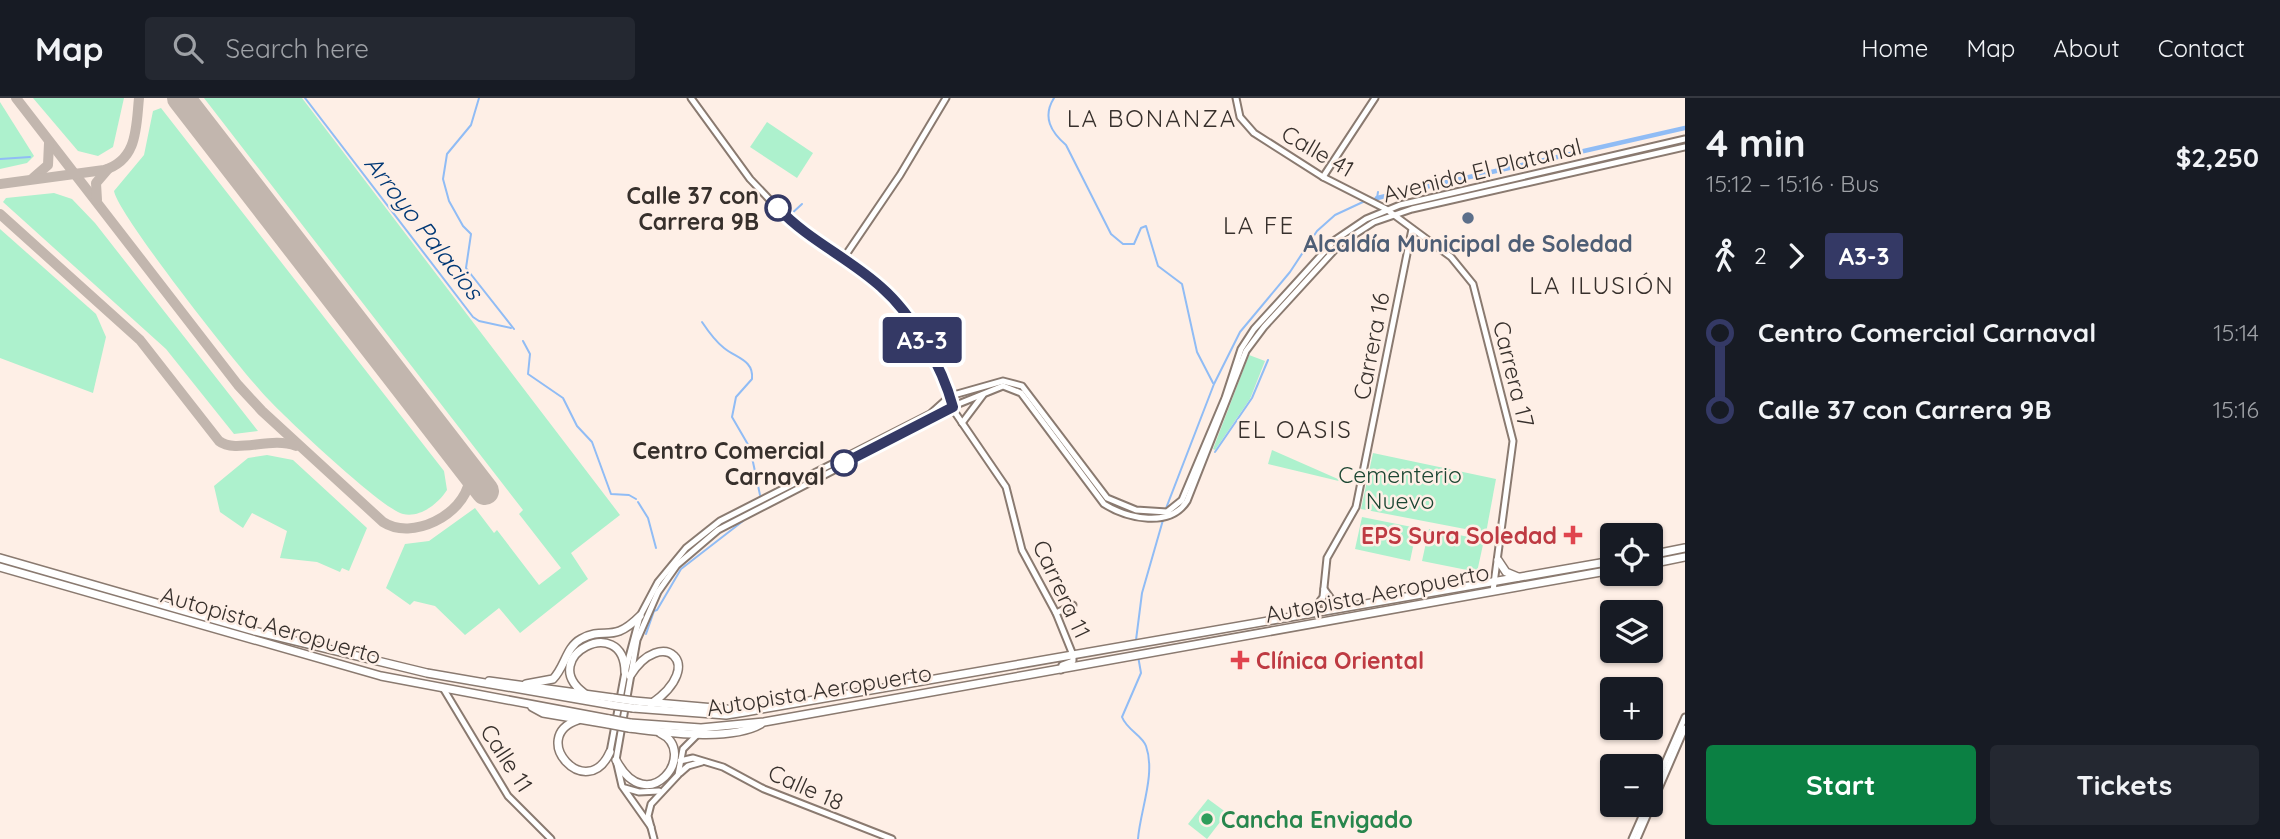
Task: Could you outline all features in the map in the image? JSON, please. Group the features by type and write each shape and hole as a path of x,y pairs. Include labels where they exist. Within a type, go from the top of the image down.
{"highway":[{"path":"1663,552 1685,548"},
{"path":"1663,561 1685,557"},
{"name":"Autopista Aeropuerto","path":"0,558 254,631 474,682 726,715 1600,563"},
{"path":"1497,560 1506,572 1519,577"},
{"name":"Autopista Aeropuerto","path":"0,567 377,675 609,722 701,728 765,722 1129,659 1600,572"},
{"path":"526,684 553,679 571,648 583,637 622,633 640,616"},
{"path":"588,694 578,688 571,673 574,657 586,645 602,642 613,647 622,656 627,674 651,653 669,653 677,659 680,669 677,679 651,704"},
{"path":"474,682 526,684 588,694 612,701"},
{"path":"529,705 543,713 578,720 609,722"},
{"path":"634,705 745,712"},
{"path":"578,720 565,727 559,741 559,752 567,765 580,771 592,770 604,762 610,752"},
{"path":"630,725 656,731 701,733 752,730 765,722"},
{"path":"616,760 633,782 649,785 661,780 670,772 674,756 669,740 656,731"}],"main road":[{"name":"Carrera 11","path":"691,98 750,179 796,226 883,288 933,355 953,407 1006,487 1022,550 1056,613 1073,655 1073,661 1062,665 1060,670"},
{"path":"843,259 900,175 946,98"},
{"name":"Calle 41","path":"1237,98 1241,117 1265,141 1323,177 1376,202 1451,257"},
{"path":"1323,177 1375,98"},
{"name":"Avenida El Platanal","path":"1174,512 1182,500 1220,411 1241,349 1254,329 1335,240 1386,209 1685,139"},
{"name":"Avenida El Platanal","path":"1174,512 1187,501 1246,351 1264,327 1340,244 1362,228 1412,209 1685,147"},
{"path":"1405,224 1412,209"},
{"name":"Carrera 16","path":"1312,612 1321,601 1327,558 1356,507 1412,229"},
{"name":"Carrera 17","path":"1451,257 1473,284 1513,441 1493,591"},
{"path":"651,827 622,786 616,760 627,674 645,618 677,565 712,533 936,410 950,396 1003,381 1018,383 1107,498 1118,505 1156,516"},
{"path":"936,410 946,384"},
{"path":"610,752 640,616 657,582 693,542 713,526 985,393 1003,386 1018,389 1104,504 1118,511 1156,516 1174,512"},
{"path":"962,423 985,393"},
{"path":"1324,586 1332,600 1349,606"},
{"path":"1056,613 1073,605"},
{"name":"Calle 11","path":"443,688 508,796 551,839"},
{"path":"1663,768 1685,718"},
{"path":"1635,839 1685,728"},
{"path":"678,775 683,749 701,733"},
{"path":"690,740 689,751 697,759"},
{"name":"Calle 18","path":"680,761 697,759 709,762 816,810 892,839"},
{"path":"654,839 649,810 665,788 688,766 709,762"},
{"path":"622,786 639,792 665,788"},
{"path":"1635,839 1643,817"}],"green space":[{"path":"33,98 124,98 113,147 98,156 78,151"},
{"path":"204,98 302,98 620,515 571,553 588,579 520,633 499,608 465,635 435,606 414,601 410,605 386,588 405,544 429,541 475,508 494,533 497,530 539,585 561,568 519,514 523,510"},
{"path":"0,102 34,156 27,163 0,169"},
{"path":"161,108 444,471 447,490 428,509 409,515 392,508 356,481 295,425 269,400 235,360 136,230 114,191 144,155 153,111"},
{"path":"767,122 813,153 797,178 750,147"},
{"path":"54,193 72,199 95,223 258,431 234,434 166,349 3,202 6,198"},
{"path":"0,229 96,314 106,337 93,393 0,358"},
{"path":"1249,355 1265,361 1250,399 1215,450 1213,449"},
{"path":"1272,450 1347,483 1268,464"},
{"name":"Cementerio Nuevo","path":"1373,453 1496,479 1486,533 1361,509"},
{"path":"267,455 293,460 367,528 349,571 342,568 340,572 317,562 280,558 287,531 252,513 243,528 220,512 214,486 248,458"},
{"path":"1362,517 1417,528 1410,561 1355,549"},
{"path":"1429,529 1484,540 1477,572 1422,561"},
{"name":"Cancha Envigado","path":"1208,799 1227,813 1207,839 1188,824"}],"waterway":[{"name":"Arroyo Palacios","path":"305,98 473,317 479,321 511,328"},
{"path":"479,98 471,125 447,154 443,179 449,201 463,226 471,234 466,268 514,329"},
{"path":"1054,98 1049,112 1052,129 1066,145 1111,234 1123,244 1134,244 1141,228 1146,226 1158,266 1182,284 1197,352 1213,383"},
{"path":"1377,198 1685,128"},
{"path":"0,159 30,157"},
{"path":"1371,200 1377,198 1378,192"},
{"path":"1165,511 1214,384 1240,332 1290,272 1317,231 1335,215 1365,201"},
{"path":"789,216 802,204"},
{"path":"702,322 718,342 747,363 752,373 752,379 736,397 732,417 750,448 760,495"},
{"name":"Arroyo Palacios","path":"523,341 530,354 528,374 563,398 577,426 592,442 611,494 629,495 636,499"},
{"path":"1215,452 1252,398 1268,360"},
{"name":"Arroyo Palacios","path":"638,502 648,518 656,548"},
{"path":"1136,640 1142,593 1163,520"},
{"path":"646,634 654,611 681,569 743,521"},
{"path":"1138,656 1141,673 1122,717 1144,742 1149,757 1138,839"}],"taxiway":[{"path":"16,98 238,385 262,411 383,522 408,528 435,522 447,514 465,494 469,482 461,460"},
{"path":"0,184 104,170 115,165 123,159 133,141 139,98"},
{"path":"33,178 48,165 49,143"},
{"path":"97,200 96,183 108,169"},
{"path":"0,214 140,340 219,441 234,446 276,443 296,446"}],"runway":[{"path":"181,98 485,491"}],"bus line":[{"name":"A3-3","path":"778,208 796,226 883,288 933,355 953,407 844,463"}],"place":[{"name":"Calle 37 con Carrera 9B","path":"778,208"},
{"name":"Alcaldía Municipal de Soledad","path":"1468,218"},
{"name":"Centro Comercial Carnaval","path":"844,463"},
{"name":"EPS Sura Soledad","path":"1573,535"},
{"name":"Clínica Oriental","path":"1240,660"},
{"name":"Cancha Envigado","path":"1207,819"}],"district":[{"name":"LA BONANZA","path":"1152,118"},
{"name":"LA FE","path":"1259,225"},
{"name":"LA ILUSIÓN","path":"1602,285"},
{"name":"EL OASIS","path":"1295,429"}]}
